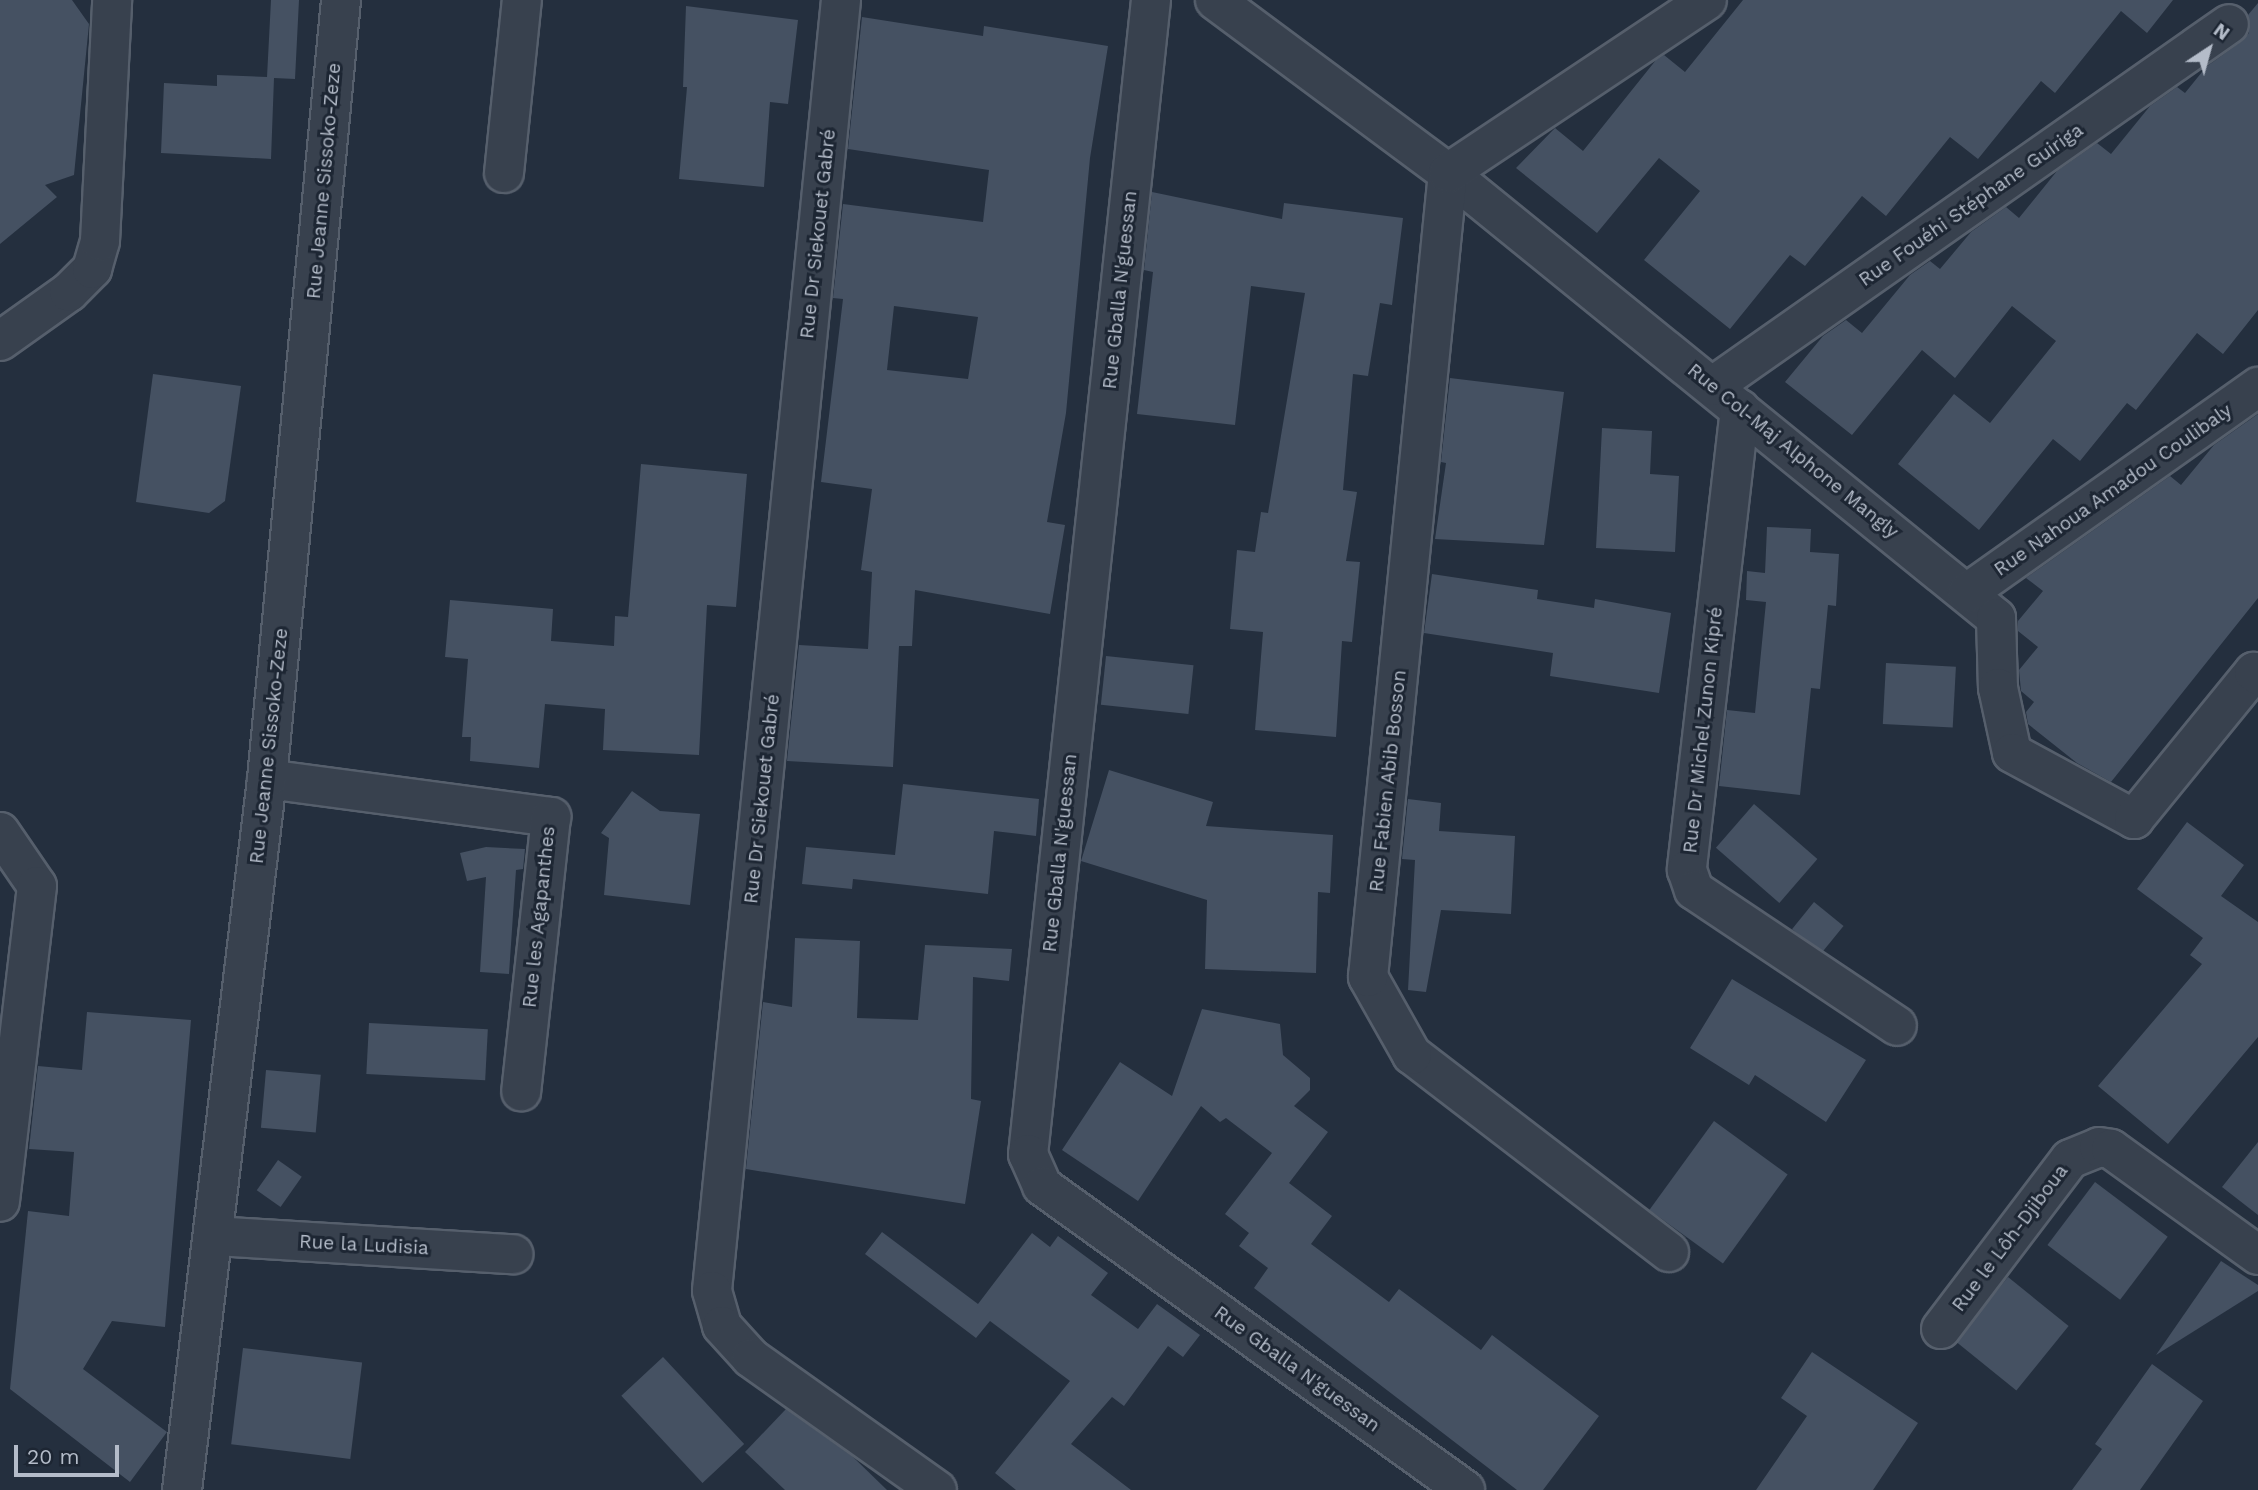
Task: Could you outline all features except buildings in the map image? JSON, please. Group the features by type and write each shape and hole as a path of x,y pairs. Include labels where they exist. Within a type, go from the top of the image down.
{"street":[{"path":"0,341 69,292 92,269 100,241 112,0"},
{"name":"Rue Jeanne Sissoko-Zeze","path":"182,1490 215,1236 267,779 341,0"},
{"path":"504,173 522,0"},
{"name":"Rue Dr Siekouet Gabré","path":"841,0 712,1291 722,1326 751,1358 937,1490"},
{"name":"Rue Gballa N'guessan","path":"1151,0 1028,1154 1042,1186 1465,1490"},
{"name":"Rue Col-Maj Alphone Mangly","path":"1215,0 1448,173 1996,618 1998,688 2012,753 2134,819 2254,672 2258,675"},
{"path":"1448,173 1707,0"},
{"name":"Rue Fouéhi Stéphane Guiriga","path":"1726,398 2228,24"},
{"name":"Rue Fabien Abib Bosson","path":"1448,173 1368,977 1412,1055 1669,1252"},
{"name":"Rue Nahoua Amadou Coulibaly","path":"1967,593 2258,387"},
{"name":"Rue Dr Michel Zunon Kipré","path":"1726,398 1687,870 1694,890 1897,1026"},
{"name":"Rue les Agapanthes","path":"267,779 551,817 521,1091"},
{"path":"0,832 37,886 0,1202"},
{"name":"Rue le Lôh-Djiboua","path":"1941,1329 2070,1159 2099,1147 2111,1149 2258,1255"},
{"name":"Rue la Ludisia","path":"215,1236 513,1254"}]}
